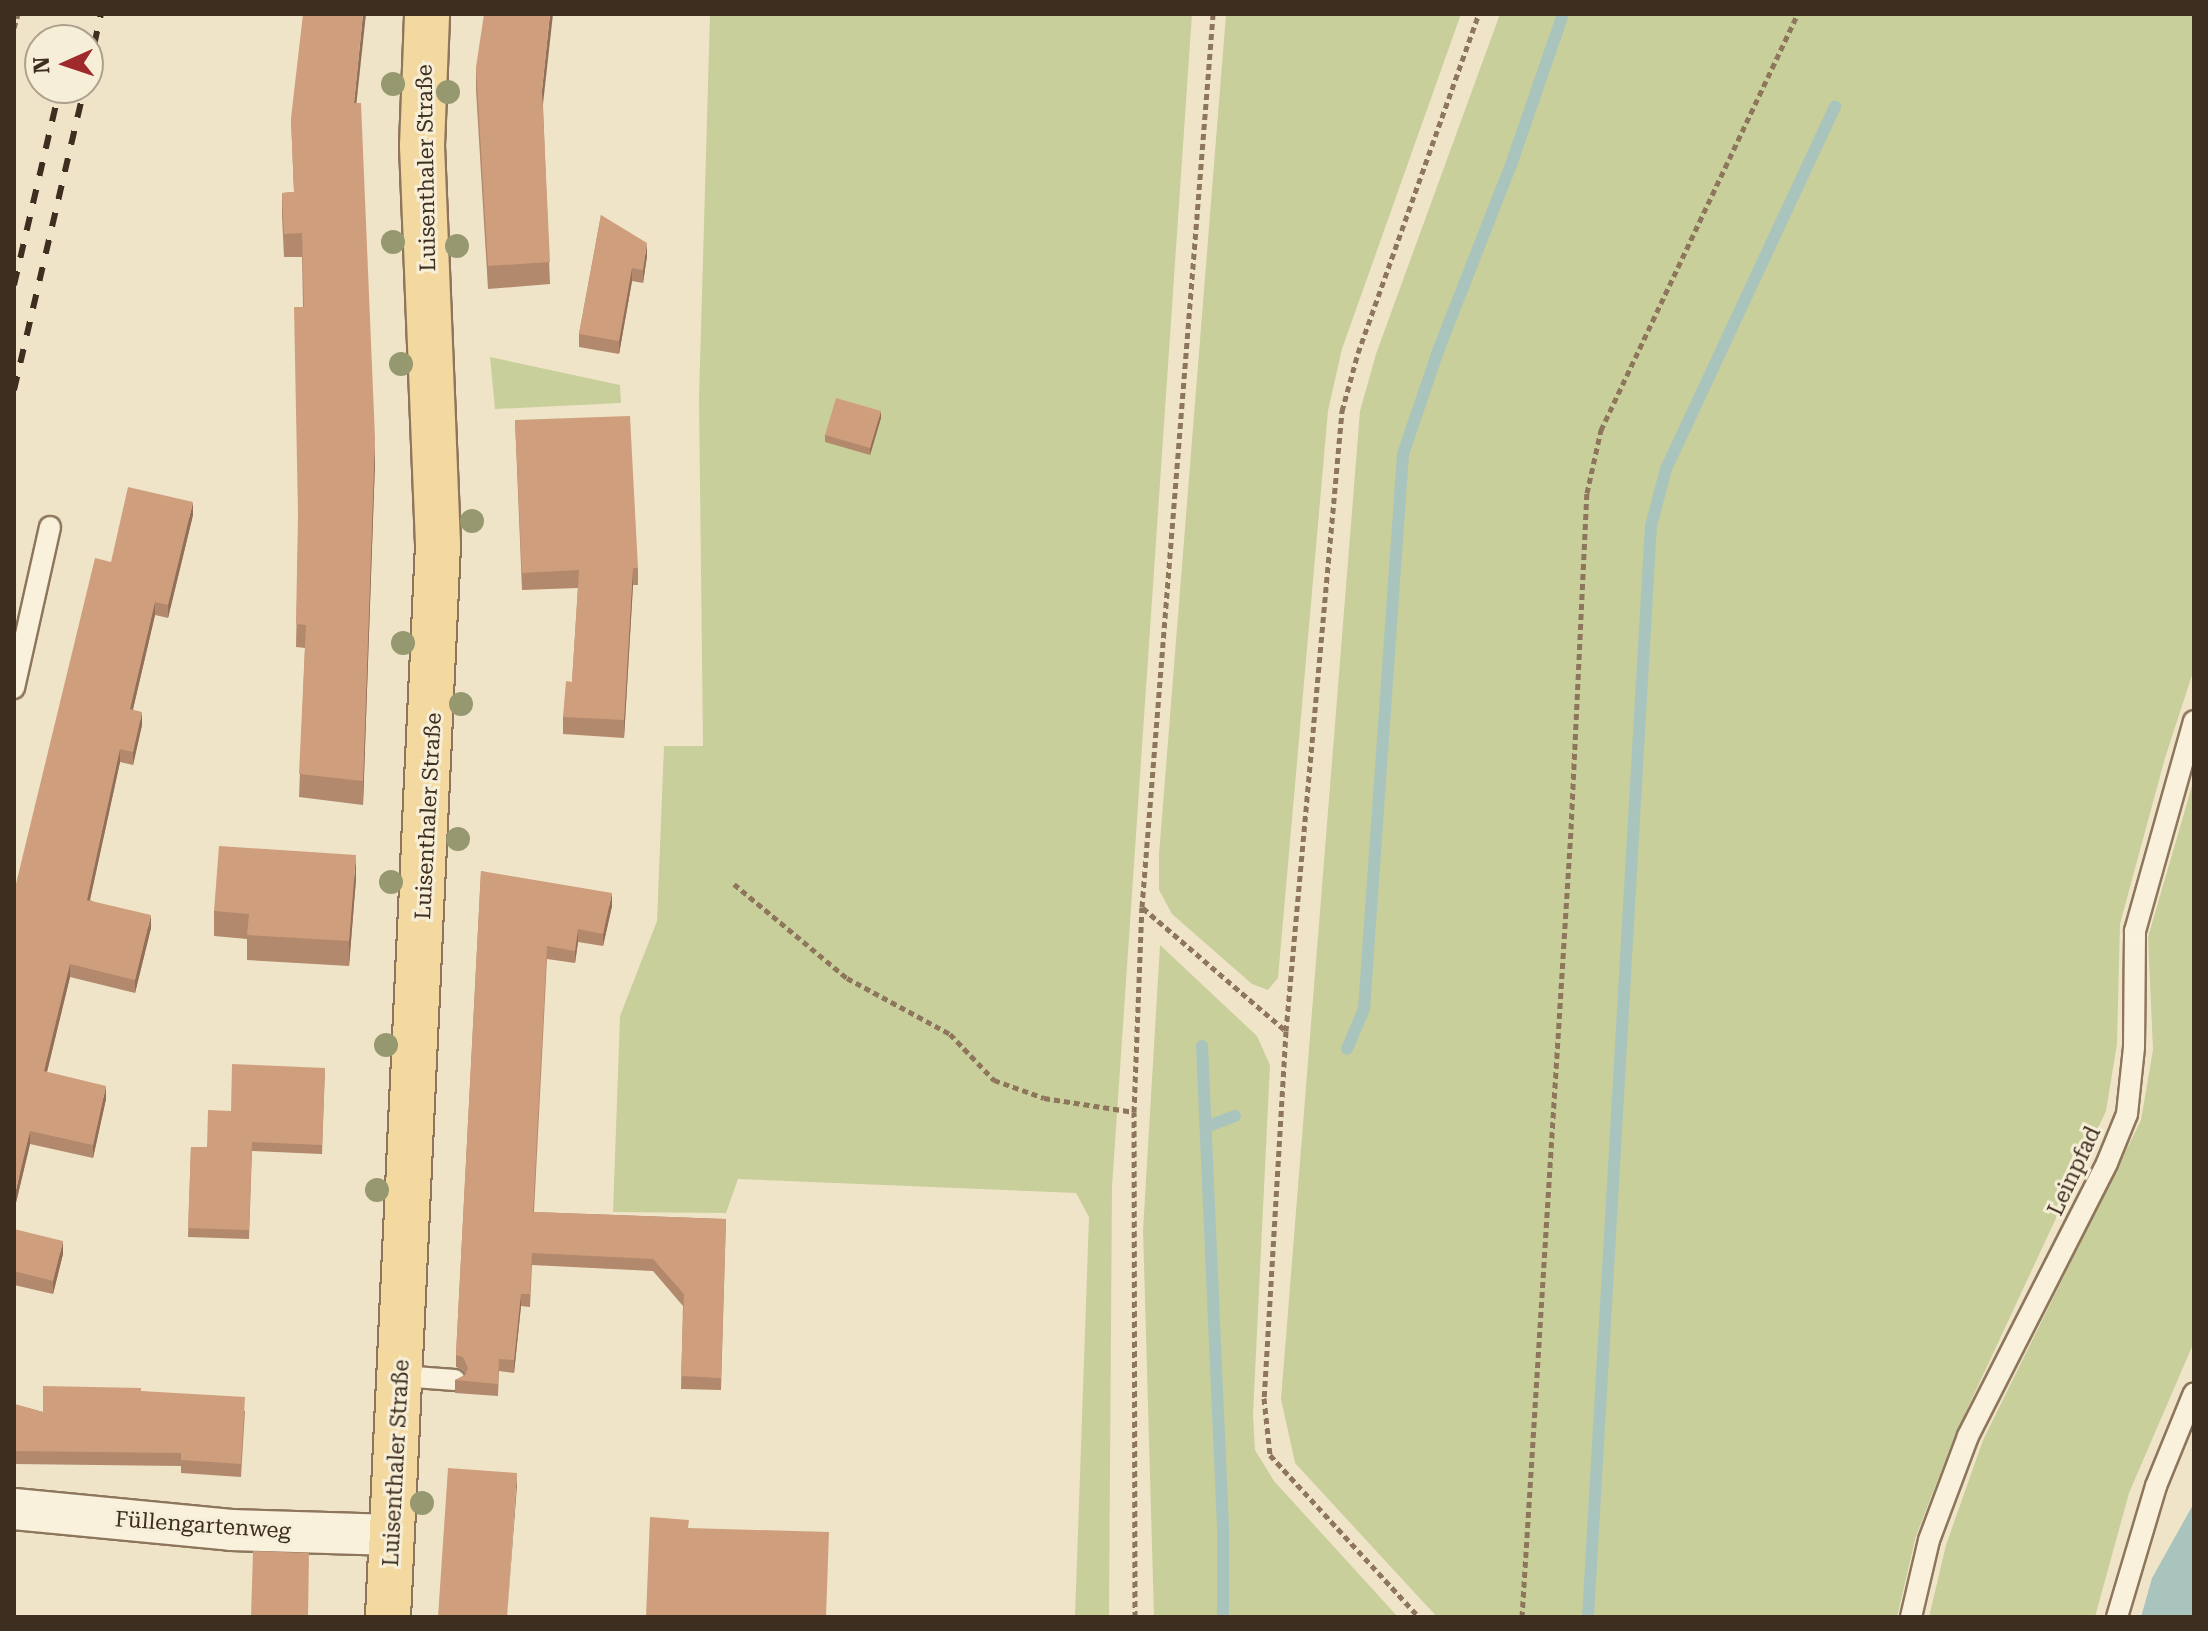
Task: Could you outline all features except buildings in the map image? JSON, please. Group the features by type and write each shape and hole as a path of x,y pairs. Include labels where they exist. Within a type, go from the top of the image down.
{"main road":[{"name":"Luisenthaler Straße","path":"388,1617 438,544 422,146 427,14"}],"street":[{"name":"Füllengartenweg","path":"14,1509 231,1530 393,1535"}],"lane":[{"path":"14,688 50,527"},
{"name":"Leinpfad","path":"1911,1617 1929,1540 1968,1436 2107,1163 2127,1114 2134,1047 2135,931 2194,721"},
{"path":"401,1376 455,1380"},
{"path":"2117,1617 2156,1486 2194,1393"}],"path":[{"path":"14,28 18,14"},
{"path":"1135,1617 1134,1112 1142,907 1213,14"},
{"path":"1419,1617 1270,1455 1264,1398 1286,1031 1342,411 1358,353 1479,14"},
{"path":"1522,1617 1571,845 1587,493 1601,430 1798,14"},
{"path":"734,884 847,978 950,1034 994,1080 1044,1098 1134,1112"},
{"path":"1142,907 1286,1031"}],"green space":[{"path":"710,14 1192,14 1112,1187 1109,1617 1075,1617 1089,1217 1076,1193 738,1179 726,1213 613,1212 620,1016 657,921 664,746 703,746 699,398"},
{"path":"1226,14 1461,14 1342,349 1328,411 1278,978 1268,990 1252,984 1172,914 1159,890 1159,854"},
{"path":"1500,14 2194,14 2194,669 2165,758 2120,924 2117,1044 2106,1111 1956,1433 1916,1536 1897,1617 1437,1617 1295,1463 1281,1399 1360,411 1376,354"},
{"path":"490,357 620,385 621,403 495,409"},
{"path":"2194,779 2194,1342 2129,1493 2095,1617 1929,1617 1946,1545 1983,1440 2141,1120 2153,1050 2148,937"},
{"path":"1160,945 1257,1036 1270,1065 1253,1415 1255,1450 1274,1481 1398,1617 1154,1617 1143,1230"}],"water":[{"path":"2194,1503 2194,1617 2141,1617 2152,1578"}],"waterway":[{"path":"1347,1049 1364,1009 1403,454 1438,351 1511,165 1563,14"},
{"path":"1588,1617 1651,526 1666,469 1835,107"},
{"path":"1202,1046 1223,1530 1223,1617"},
{"path":"1206,1127 1235,1116"}],"railway":[{"path":"75,24 77,14"},
{"path":"99,24 101,14"},
{"path":"14,285 56,104"},
{"path":"14,390 80,104"}]}
